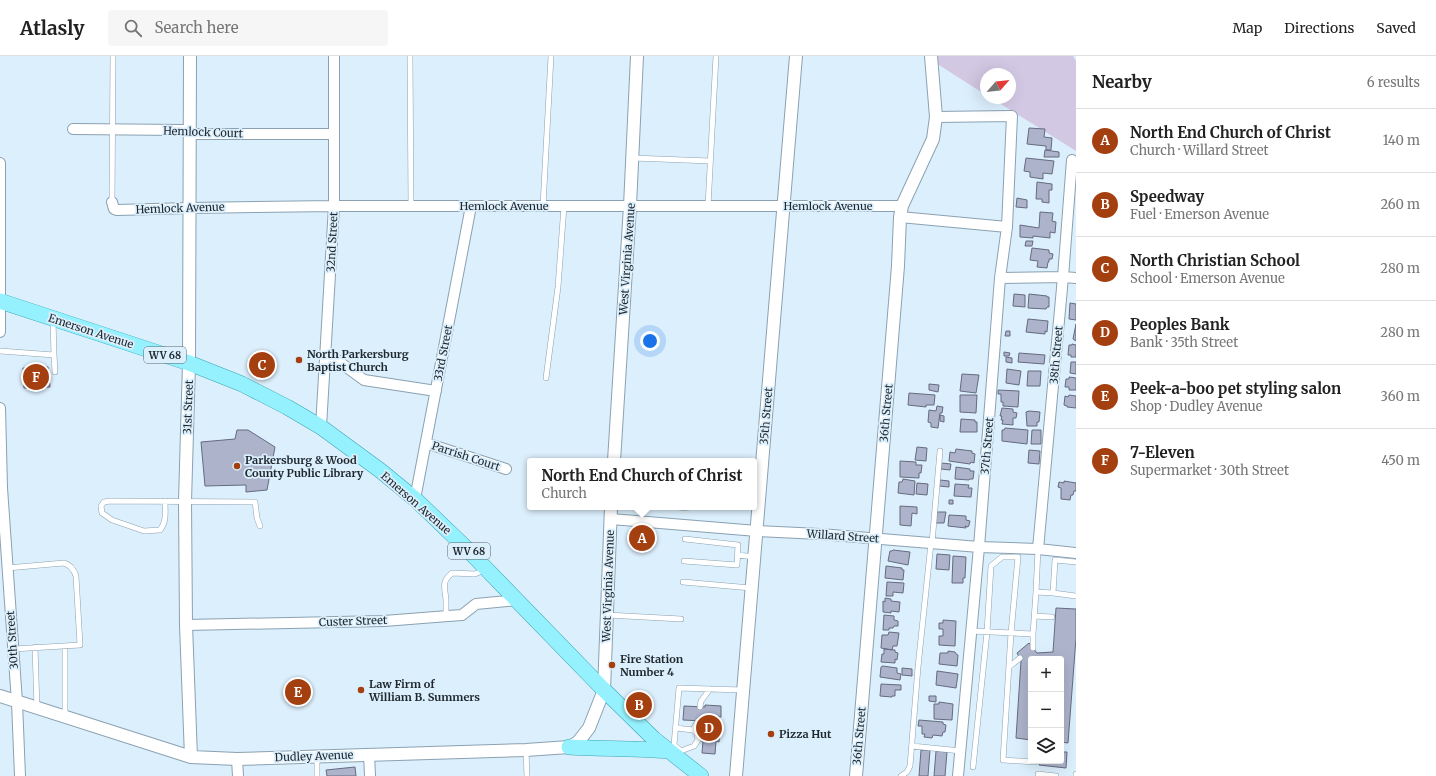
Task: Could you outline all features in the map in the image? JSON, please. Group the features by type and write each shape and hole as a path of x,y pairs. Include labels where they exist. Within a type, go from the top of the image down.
{"main road":[{"name":"Emerson Avenue","path":"0,301 189,363 242,384 287,407 321,427 381,471 415,499 487,569 604,690 654,739 675,753 701,776"},
{"path":"569,747 604,749 641,748 675,753"}],"street":[{"name":"31st Street","path":"190,56 189,363 185,501 186,625 191,757"},
{"name":"32nd Street","path":"321,427 334,206 334,56"},
{"name":"West Virginia Avenue","path":"614,458 630,206 637,56"},
{"name":"35th Street","path":"736,776 796,56"},
{"name":"36th Street","path":"856,776 897,282 901,212 933,139 936,117 931,56"},
{"name":"37th Street","path":"936,117 1012,116 1007,227 1000,278 979,547 958,776"},
{"name":"Hemlock Court","path":"73,129 183,130 190,134 333,134"},
{"name":"38th Street","path":"1038,549 1063,277 1072,160"},
{"path":"0,163 0,332"},
{"name":"Hemlock Avenue","path":"112,202 114,209 117,210 334,206 783,206 901,212 1007,227"},
{"name":"33rd Street","path":"415,499 471,206"},
{"path":"1000,278 1076,278"},
{"path":"326,352 364,380 436,391"},
{"name":"30th Street","path":"0,408 2,488 20,776"},
{"name":"Parrish Court","path":"426,443 506,469"},
{"name":"West Virginia Avenue","path":"604,690 611,510"},
{"name":"Willard Street","path":"611,520 757,531 820,534 979,547 1038,549 1076,553"},
{"name":"Custer Street","path":"186,625 384,621 462,615 476,604 517,600"},
{"path":"569,747 578,742 589,728 604,690"},
{"name":"Dudley Avenue","path":"0,696 191,757 237,759 526,750 569,747"},
{"path":"369,754 370,776"},
{"path":"237,759 238,776"}],"lane":[{"path":"112,202 113,56"},
{"path":"410,56 411,206"},
{"path":"543,206 550,56"},
{"path":"708,206 716,56"},
{"path":"632,158 710,161"},
{"path":"546,378 558,287 564,206"},
{"path":"53,319 55,372"},
{"path":"0,351 54,355"},
{"path":"901,776 907,772 910,766 940,451"},
{"path":"165,501 165,520 163,527 160,530 144,530 112,520 102,513 101,506 104,502 110,500 255,502 257,518 260,526"},
{"path":"684,561 737,565 738,555 738,545 685,539"},
{"path":"1033,648 1038,549"},
{"path":"738,555 755,557"},
{"path":"973,767 987,632 991,566 1002,557 1018,557 1011,633 1003,760 1028,762"},
{"path":"1053,594 1055,560 1076,562"},
{"path":"7,568 64,563 68,564 74,570 76,576 80,645 13,648"},
{"path":"446,616 444,585 447,578 452,573 475,574 487,569"},
{"path":"683,582 752,588"},
{"path":"1036,592 1076,596"},
{"path":"607,615 682,619"},
{"path":"1034,616 1052,617"},
{"path":"971,631 1033,634"},
{"path":"65,646 65,717"},
{"path":"35,647 37,709"},
{"path":"1009,667 1020,658"},
{"path":"676,728 693,730 697,734 698,740 694,746 675,753 674,745 679,688 743,690"},
{"path":"700,707 701,701 710,689"},
{"path":"693,730 698,721"},
{"path":"912,746 961,751"},
{"path":"526,750 528,776"},
{"path":"316,756 317,776"},
{"path":"1038,774 1056,776"}],"shaded area":[{"path":"931,56 1073,56 1076,61 1076,151 1001,104 1016,104 1016,68 980,68 980,91 931,60"}],"building":[{"path":"1029,128 1045,129 1044,137 1052,138 1051,150 1046,150 1046,146 1027,144"},
{"path":"1045,150 1059,152 1059,157 1044,157"},
{"path":"1026,158 1054,161 1052,174 1043,173 1043,179 1030,177 1030,172 1024,171"},
{"path":"1037,182 1052,184 1052,190 1049,190 1049,203 1042,202 1042,199 1036,199"},
{"path":"1017,198 1027,200 1027,208 1016,207"},
{"path":"1040,212 1053,213 1052,221 1056,222 1055,233 1050,232 1050,238 1033,236 1033,238 1020,237 1020,225 1039,228"},
{"path":"1026,241 1033,241 1032,246 1025,246"},
{"path":"1032,248 1049,250 1049,253 1053,254 1052,259 1049,259 1047,268 1037,267 1038,261 1030,260"},
{"path":"1014,294 1025,295 1025,307 1013,306"},
{"path":"1029,294 1049,297 1049,307 1046,309 1028,308"},
{"path":"1070,303 1076,304 1076,320 1069,319"},
{"path":"1028,319 1048,321 1047,332 1045,331 1045,334 1026,332"},
{"path":"1076,324 1076,341 1073,339"},
{"path":"1006,331 1010,331 1010,336 1005,336"},
{"path":"1069,345 1076,345 1076,357 1071,357 1071,355 1068,355"},
{"path":"1004,352 1010,353 1009,356 1004,356"},
{"path":"1019,353 1045,355 1044,364 1018,362"},
{"path":"1006,357 1012,358 1012,363 1006,362"},
{"path":"1071,362 1076,362 1076,374 1070,373"},
{"path":"48,367 50,387 24,388 23,368"},
{"path":"1007,369 1021,371 1019,385 1006,383"},
{"path":"1028,371 1041,371 1040,386 1027,386"},
{"path":"962,374 979,375 976,393 960,391"},
{"path":"1069,377 1076,378 1076,390 1069,390 1069,387 1065,387 1066,379 1069,379"},
{"path":"929,384 939,385 938,392 929,390"},
{"path":"998,390 1019,391 1018,407 1003,406 1003,402 1001,402 1001,394 998,394"},
{"path":"909,393 935,395 934,405 926,405 926,407 908,405"},
{"path":"960,395 977,395 976,413 960,412"},
{"path":"1069,395 1076,396 1076,408 1067,407 1064,405 1065,396 1068,397"},
{"path":"937,406 943,407 942,413 940,413 938,428 931,427 931,423 928,422 929,410 936,411"},
{"path":"1002,408 1013,409 1013,412 1017,413 1016,418 1013,418 1013,425 1002,424 1002,416 1000,416"},
{"path":"1026,412 1040,412 1037,426 1027,426"},
{"path":"940,415 944,416 944,422 940,421"},
{"path":"961,419 975,420 975,422 977,422 977,432 960,432"},
{"path":"1005,428 1028,430 1027,444 1002,441 1002,430"},
{"name":"Parkersburg & Wood County Public Library","path":"237,430 248,430 275,447 267,490 246,492 246,485 205,486 201,442 235,439"},
{"path":"1032,430 1041,430 1041,444 1031,444"},
{"path":"917,447 927,448 926,461 915,460"},
{"path":"956,449 972,451 972,453 975,454 974,463 971,462 970,464 949,461 950,452 955,453"},
{"path":"1029,450 1040,451 1039,464 1028,463"},
{"path":"900,461 916,462 916,465 922,465 919,478 900,477"},
{"path":"941,463 951,464 950,470 941,469"},
{"path":"956,467 974,471 973,479 955,479"},
{"path":"903,479 915,481 914,495 898,493 899,482 902,482"},
{"path":"940,480 949,481 949,487 939,486"},
{"path":"1064,481 1076,483 1076,491 1074,491 1073,495 1071,495 1070,500 1061,499 1061,488 1058,487 1059,482 1064,483"},
{"path":"917,483 928,484 927,495 916,494"},
{"path":"955,484 969,485 968,488 972,488 971,497 954,496"},
{"path":"949,500 953,500 953,504 949,504"},
{"path":"900,506 917,507 917,514 912,513 911,526 900,525"},
{"path":"937,512 946,512 944,523 936,523"},
{"path":"949,515 966,516 966,520 970,521 968,527 948,526"},
{"path":"890,551 910,552 908,565 888,561"},
{"path":"937,554 950,555 949,570 936,569"},
{"path":"953,556 966,557 965,578 963,578 963,583 952,583"},
{"path":"886,566 902,568 902,570 904,570 903,580 885,578"},
{"path":"887,582 904,583 903,593 893,592 893,596 886,596"},
{"path":"885,598 891,599 891,601 900,602 899,612 883,612 883,601 885,602"},
{"path":"1056,608 1076,609 1076,638 1068,743 1064,742 1064,656 1028,656 1028,740 1016,738 1021,661 1017,653 1029,643 1037,653 1053,652"},
{"path":"884,615 894,616 894,620 898,621 898,626 889,628 889,630 883,630"},
{"path":"943,620 956,621 955,646 939,645 939,636 943,636 943,629 939,629 939,623 943,623"},
{"path":"889,632 899,633 897,646 893,646 892,650 881,648 882,635 888,635"},
{"path":"884,649 895,650 895,652 898,653 895,663 881,662"},
{"path":"948,651 955,652 958,655 957,666 939,664 940,653 948,653"},
{"path":"881,667 897,668 897,673 901,674 900,680 880,677"},
{"path":"902,668 912,669 912,676 902,675"},
{"path":"937,671 958,674 956,688 936,685"},
{"path":"881,684 901,685 901,690 895,690 895,696 892,697 880,696"},
{"path":"929,696 936,696 936,702 929,701"},
{"path":"939,702 953,704 952,720 934,719 934,704 939,704"},
{"path":"705,705 721,706 721,717 717,717 716,729 720,729 719,742 716,741 715,754 702,753 703,741 701,741 701,727 704,727 704,721 683,720 684,706 705,707"},
{"path":"919,720 943,722 943,724 946,725 945,732 943,732 942,736 933,735 932,738 924,737 925,734 922,734 922,726 918,726"},
{"path":"921,750 930,750 928,776 919,776"},
{"path":"936,751 947,752 945,776 934,776"},
{"path":"1064,752 1067,752 1066,768 1039,765 1064,764"},
{"path":"355,767 356,776 327,776 326,770"}],"place":[{"name":"North Parkersburg Baptist Church","path":"299,360"},
{"name":"North Christian School","path":"262,365"},
{"name":"7-Eleven","path":"36,377"},
{"name":"Parkersburg & Wood County Public Library","path":"237,466"},
{"name":"North End Church of Christ","path":"642,538"},
{"name":"Fire Station Number 4","path":"612,665"},
{"name":"Law Firm of William B. Summers","path":"361,690"},
{"name":"Peek-a-boo pet styling salon","path":"298,692"},
{"name":"Speedway","path":"639,705"},
{"name":"Peoples Bank","path":"709,728"},
{"name":"Pizza Hut","path":"771,734"}]}
